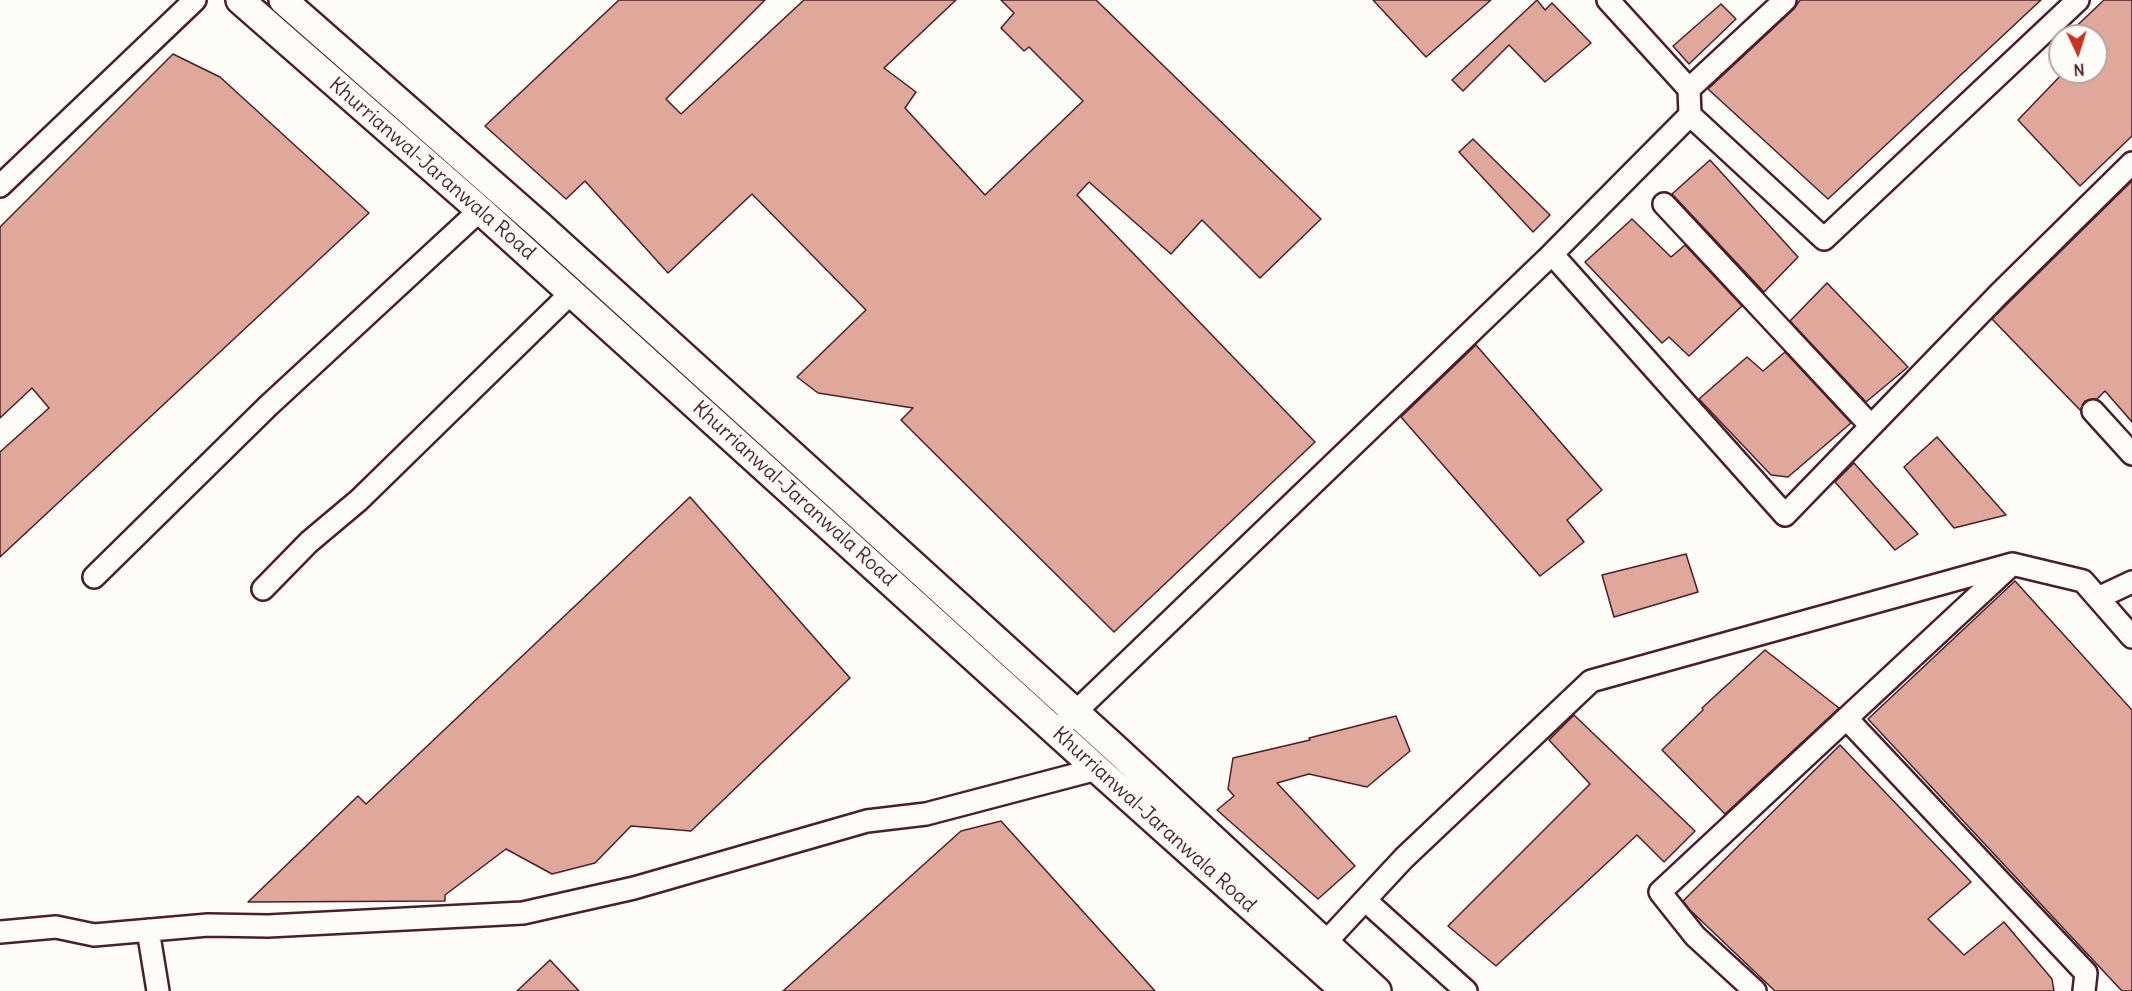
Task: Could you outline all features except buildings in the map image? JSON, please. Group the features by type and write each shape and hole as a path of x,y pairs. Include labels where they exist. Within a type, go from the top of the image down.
{"main road":[{"name":"Khurrianwal-Jaranwala Road","path":"240,0 480,210 1345,991"},
{"name":"Khurrianwal-Jaranwala Road","path":"283,0 539,225 1117,750 1377,991"}],"street":[{"path":"0,186 195,0"},
{"path":"1608,0 1689,89 1690,115 1824,239 2078,0"},
{"path":"1689,89 1785,0"},
{"path":"1056,732 1074,712 1552,254 1690,115"},
{"path":"1552,254 1785,515 1999,294 2132,163"},
{"path":"1664,204 1871,426"},
{"path":"94,577 268,406 480,210"},
{"path":"263,589 309,542 359,500 572,293"},
{"path":"2093,411 2132,454"},
{"path":"1743,988 1695,936 1660,892 2012,564"},
{"path":"1324,944 1404,858 1591,681 2012,564 2083,580 2132,637"},
{"path":"2098,598 2132,582"},
{"path":"1846,719 2086,973 2084,991"},
{"path":"0,932 56,927 94,934 208,926 268,926 523,913 634,888 867,821 926,814 1097,769"},
{"path":"1365,900 1467,991"},
{"path":"148,930 158,991"}]}
